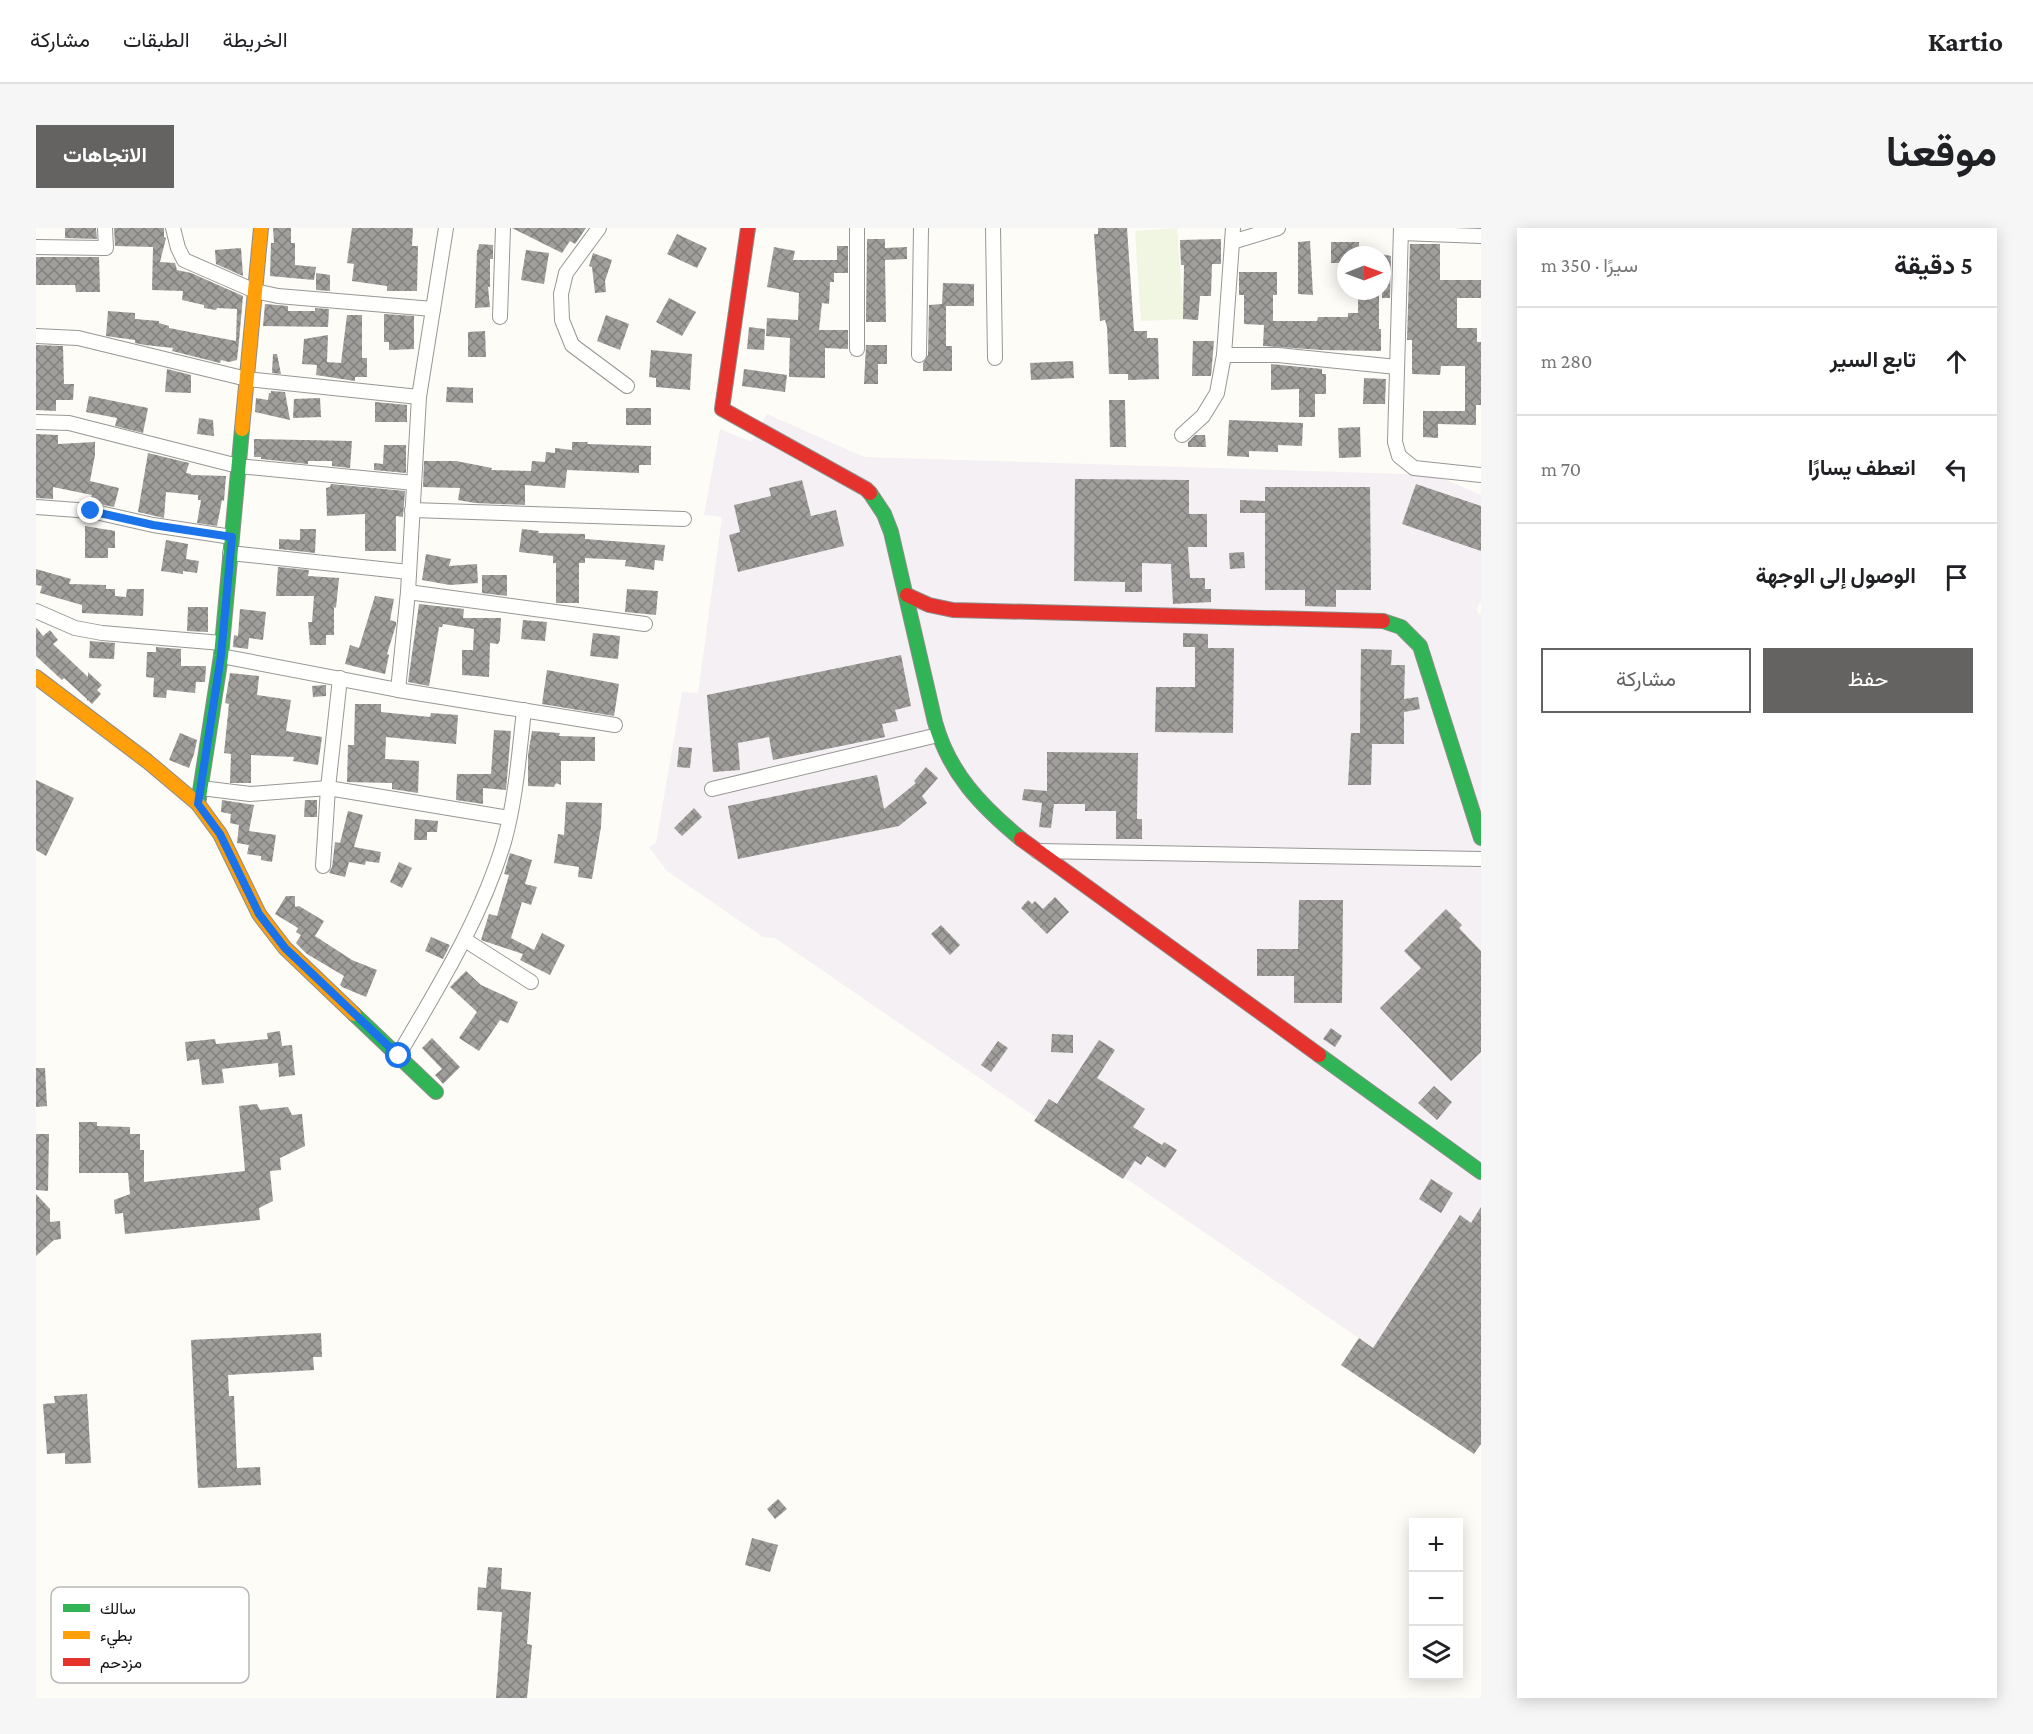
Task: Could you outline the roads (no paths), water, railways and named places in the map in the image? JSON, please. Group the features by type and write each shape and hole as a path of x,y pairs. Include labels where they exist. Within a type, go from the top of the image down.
{"street":[{"path":"36,247 106,248 105,228"},
{"path":"173,228 184,260 255,291 278,296 433,309"},
{"path":"198,804 221,649 261,228"},
{"path":"398,690 408,592 419,397 446,228"},
{"path":"500,317 503,228"},
{"path":"599,228 566,273 561,294 562,320 572,345 627,387"},
{"path":"747,228 722,409 866,489 878,500 887,516 938,735 948,759 964,786 994,817 1037,851 1481,1172"},
{"path":"857,228 857,349"},
{"path":"919,355 920,228"},
{"path":"993,228 995,358"},
{"path":"1182,435 1203,416 1217,393 1224,355 1233,228"},
{"path":"1232,242 1278,228"},
{"path":"1481,236 1401,230 1395,442 1399,456 1414,468 1481,475"},
{"path":"36,336 78,338 247,379 419,397"},
{"path":"1224,355 1278,355 1397,367"},
{"path":"36,422 69,423 238,466 414,483"},
{"path":"36,507 91,511 153,525 232,537"},
{"path":"412,510 684,519"},
{"path":"230,553 409,572"},
{"path":"408,592 645,624"},
{"path":"907,595 928,605 953,610 1396,622 1408,630 1420,646 1481,838"},
{"path":"36,611 75,628 221,649 398,690 615,725"},
{"path":"36,677 147,761 198,804 220,834 259,914 285,948 436,1092"},
{"path":"322,866 340,678"},
{"path":"399,1056 465,940 488,887 509,818 515,788 524,710"},
{"path":"712,789 938,735"},
{"path":"201,788 250,794 328,788 509,818"},
{"path":"1037,851 1481,859"},
{"path":"465,940 531,982"}]}
